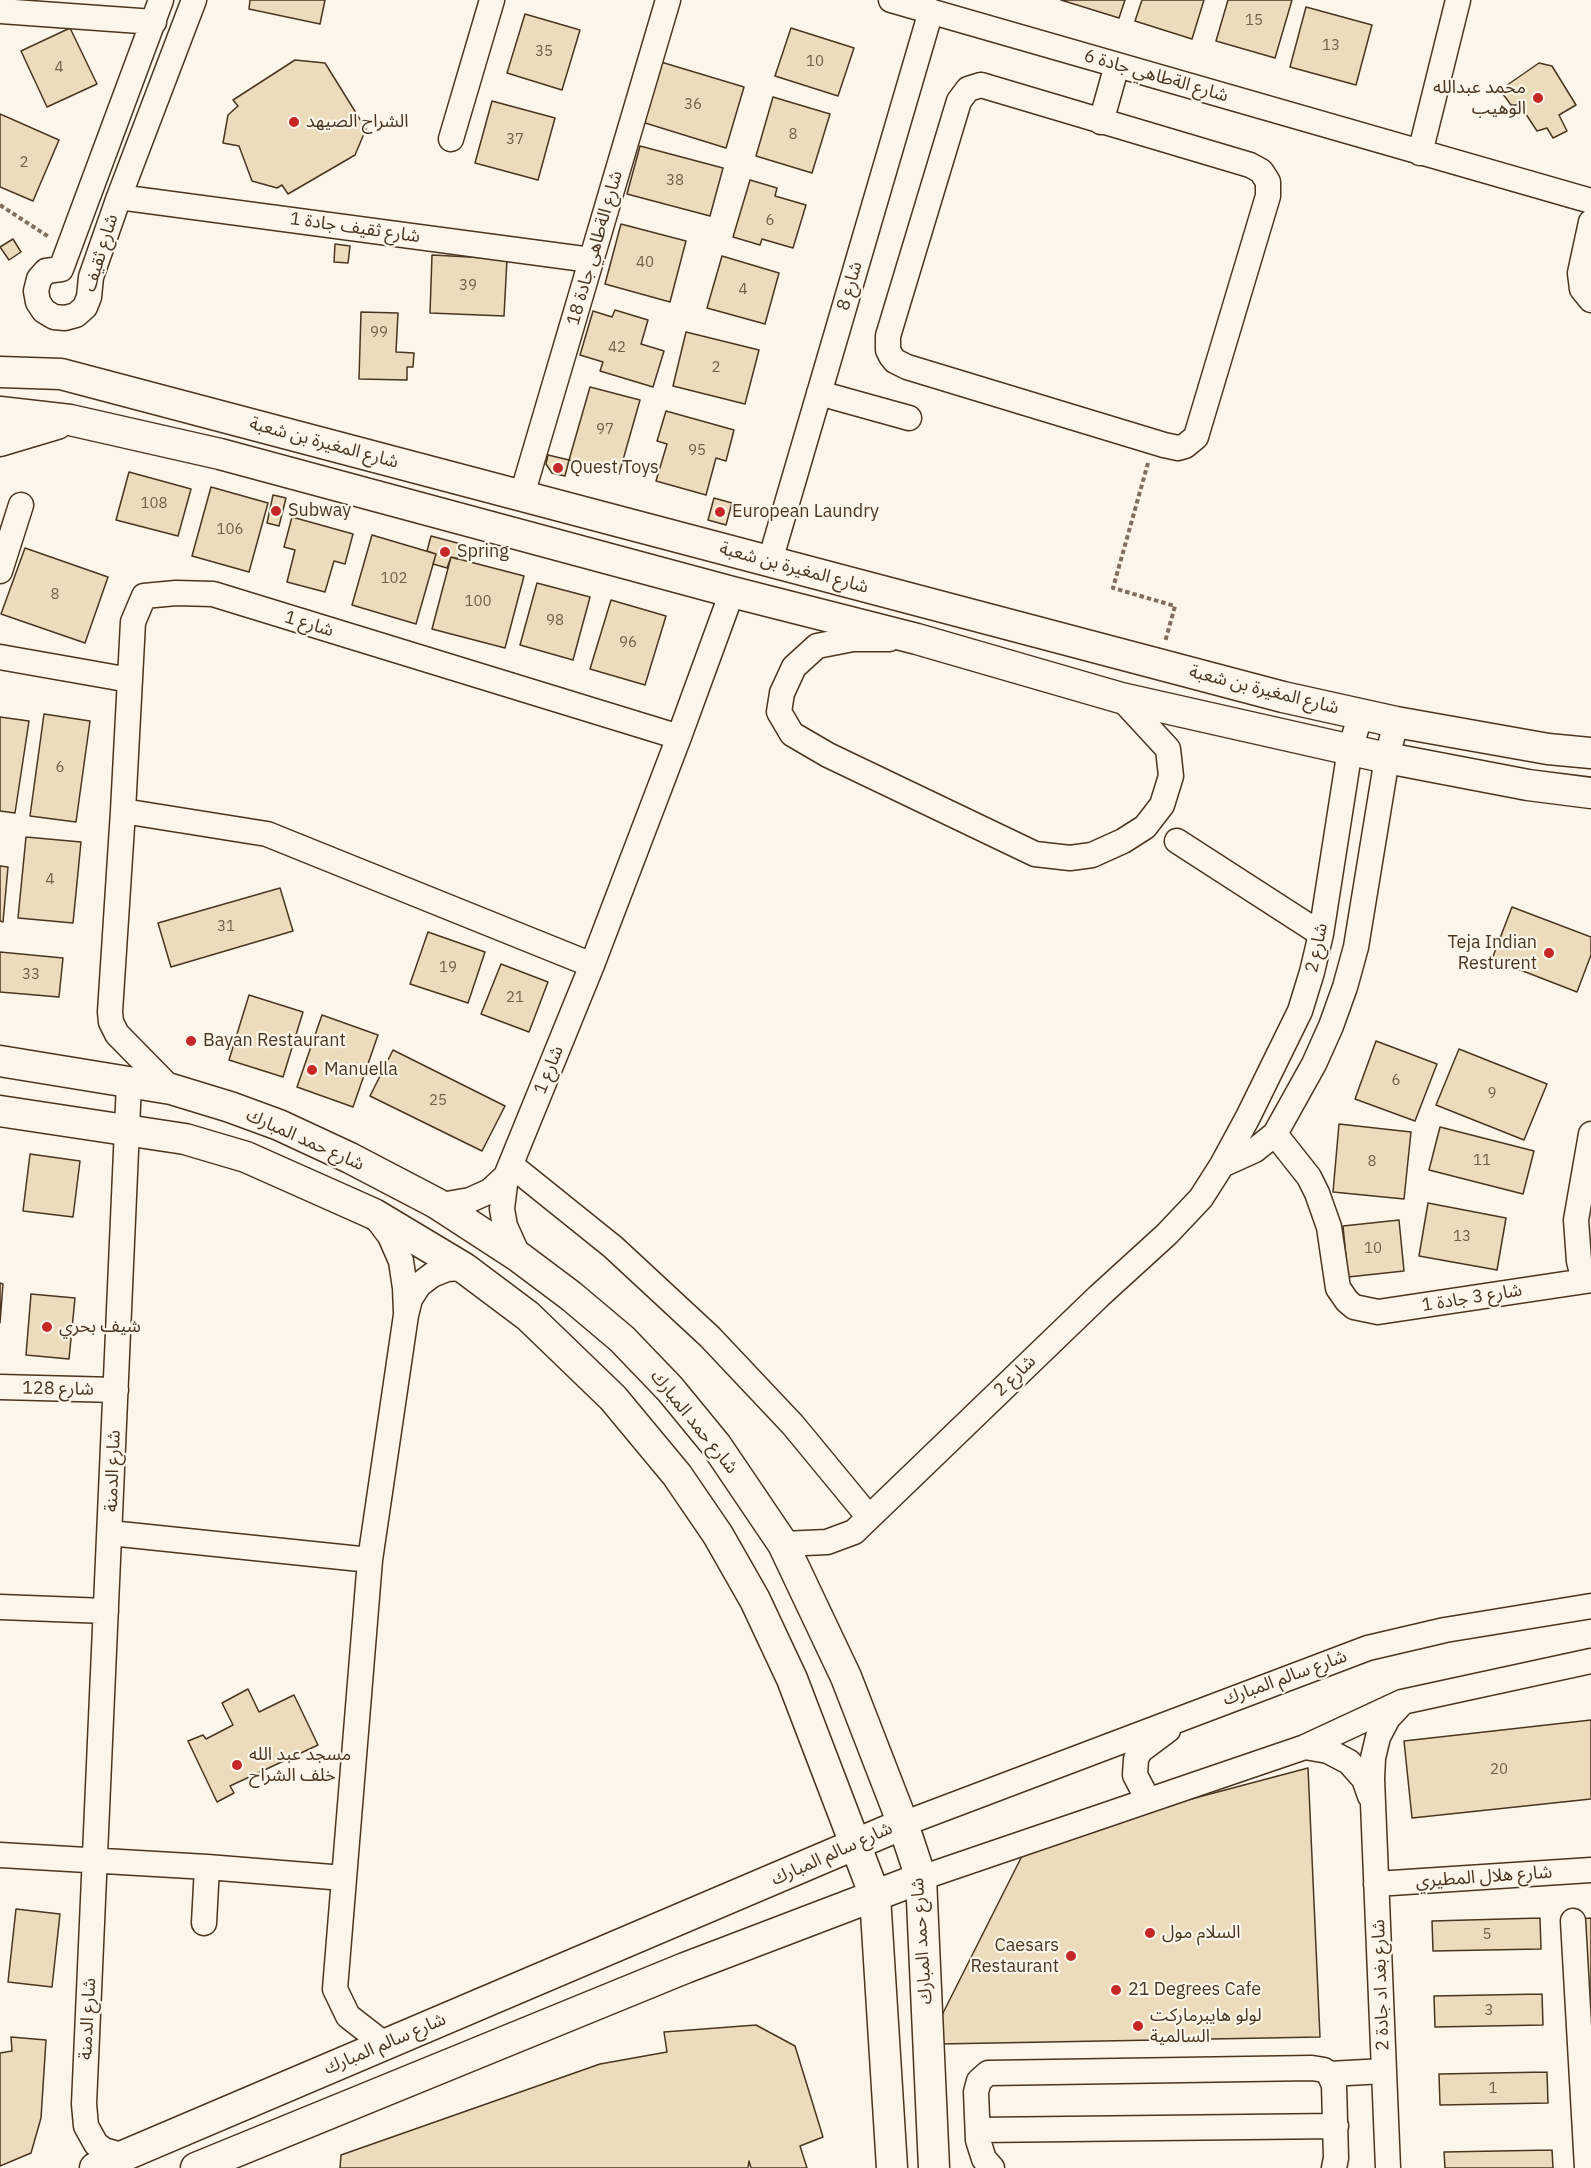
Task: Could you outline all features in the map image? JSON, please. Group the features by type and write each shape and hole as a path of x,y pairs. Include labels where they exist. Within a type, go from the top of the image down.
{"main road":[{"path":"0,354 61,374"},
{"name":"شارع المغيرة بن شعبة","path":"0,372 61,374 1283,697 1396,722 1548,748 1591,753"},
{"name":"شارع المغيرة بن شعبة","path":"0,412 70,420 220,454 732,592 917,639 1121,698 1388,758 1528,785 1591,793"},
{"path":"0,441 70,420"},
{"name":"شارع حمد المبارك","path":"0,1061 171,1089 279,1125 350,1158 436,1203 519,1257 571,1296 622,1339 670,1389 716,1445 783,1544 846,1677 903,1824 921,1878 934,2168"},
{"path":"0,1112 185,1139 246,1157 374,1214 464,1268 528,1316 613,1398 677,1475 718,1535 755,1600 792,1679 875,1896 892,2168"},
{"name":"شارع سالم المبارك","path":"95,2168 903,1824"},
{"path":"204,2167 685,1968 921,1878"},
{"path":"677,1921 690,1931 695,1946 690,1962 685,1968"}],"street":[{"name":"شارع ثقيف","path":"158,11 61,269 46,271 39,279 36,291 38,302 44,311 54,317 65,318 76,315 84,307 89,297 91,277 119,196 194,0"},
{"path":"451,139 492,0"},
{"name":"شارع الةطاهي جادة 18","path":"522,495 668,0"},
{"name":"شارع الةطاهي جادة 6","path":"891,0 1591,201"},
{"path":"1420,153 1458,0"},
{"path":"0,11 158,11"},
{"name":"شارع 8","path":"770,561 931,11"},
{"path":"1101,122 1117,65"},
{"path":"981,85 1250,165 1262,171 1268,182 1268,195 1196,437 1178,448 1154,442 901,365 891,356 888,350 888,336 962,95 968,89 981,85"},
{"name":"شارع ثقيف جادة 1","path":"119,196 591,260"},
{"path":"1590,234 1580,281 1582,289 1591,300"},
{"path":"819,393 909,418"},
{"path":"0,571 21,505"},
{"name":"شارع 1","path":"519,1257 505,1226 502,1209 508,1170 592,965 680,737 732,592"},
{"name":"شارع 1","path":"171,1089 117,1034 111,1022 110,1012 133,622 144,596 176,593 213,594 680,737"},
{"path":"917,639 853,639 818,646 794,667 782,693 779,712 792,734 828,755 1035,854 1070,858 1092,855 1124,841 1145,827 1162,805 1171,776 1168,749 1121,698"},
{"path":"0,657 130,680"},
{"name":"شارع 2","path":"783,1544 827,1542 854,1532 868,1516 1167,1234 1201,1198 1222,1165 1284,1047 1300,1011 1321,934 1350,749 1360,714"},
{"name":"شارع 2","path":"1222,1165 1254,1150 1275,1134 1314,1064 1345,987 1356,947 1396,722"},
{"path":"123,811 267,834 592,965"},
{"path":"1177,842 1321,934"},
{"name":"شارع الدمنة","path":"124,2156 114,2154 96,2144 86,2126 84,2116 129,1083"},
{"name":"شارع 3 جادة 1","path":"1275,1134 1309,1177 1317,1193 1329,1227 1338,1288 1354,1307 1370,1312 1387,1311 1587,1281"},
{"path":"1587,1281 1579,1261 1576,1220 1591,1134"},
{"path":"436,1203 470,1200 489,1191 508,1170 613,1247 710,1336 793,1425 868,1516"},
{"path":"374,1214 390,1236 401,1261 406,1315"},
{"path":"384,2044 348,2016 335,1989 370,1560 410,1299 419,1286 432,1275 447,1269 464,1268"},
{"name":"شارع 128","path":"0,1388 116,1390"},
{"path":"110,1533 370,1560"},
{"name":"شارع سالم المبارك","path":"903,1824 1368,1648 1445,1630 1591,1606"},
{"path":"0,1607 106,1611"},
{"path":"921,1878 1305,1747 1402,1702 1591,1661"},
{"name":"شارع بغد اد جادة 2","path":"1388,2167 1372,1758 1378,1737 1388,1718 1402,1702"},
{"path":"1148,1800 1135,1775 1136,1759 1147,1746 1189,1714"},
{"name":"شارع بغد اد جادة 2","path":"1305,1747 1328,1751 1349,1762 1364,1779 1372,1803"},
{"path":"0,1855 207,1867 344,1878"},
{"path":"204,1923 207,1867"},
{"name":"شارع هلال المطيري","path":"1376,1884 1591,1870"},
{"path":"1573,1921 1585,2044 1587,2168"},
{"path":"992,2168 980,2150 976,2086 983,2076 994,2072 1312,2068 1324,2070 1335,2085 1336,2158 1334,2168"},
{"path":"1329,2074 1384,2071"},
{"path":"978,2130 1336,2126"}],"path":[{"path":"0,205 68,250"},
{"path":"1154,442 1113,588 1175,606 1159,664"}],"building":[{"path":"250,0 325,0 320,24 249,9"},
{"path":"1061,0 1125,0 1119,18"},
{"path":"1142,0 1204,0 1192,39 1135,21"},
{"path":"1228,0 1292,0 1275,58 1216,41"},
{"path":"1306,7 1372,25 1356,85 1290,67"},
{"path":"525,14 580,30 562,90 507,73"},
{"path":"70,28 97,84 47,107 21,51"},
{"path":"791,28 854,48 838,96 775,76"},
{"name":"الشراح الصيهد","path":"295,60 325,63 366,129 355,155 288,194 282,185 277,188 252,181 239,146 223,143 228,115 238,106 233,100"},
{"path":"661,62 744,87 726,148 642,122"},
{"name":"محمد عبدالله الوهيب","path":"1539,63 1552,66 1576,105 1559,115 1567,131 1553,138 1547,128 1537,131 1520,105 1511,105 1500,90"},
{"path":"773,97 830,114 812,173 756,156"},
{"path":"492,101 555,118 538,180 475,163"},
{"path":"0,114 59,140 33,201 0,187"},
{"path":"640,146 723,168 710,216 627,194"},
{"path":"750,180 777,188 775,196 806,205 793,248 762,239 760,245 733,237"},
{"path":"621,224 686,241 670,302 605,284"},
{"path":"13,239 21,252 9,260 0,247"},
{"path":"335,244 350,246 348,263 334,262"},
{"path":"432,255 507,259 504,316 430,313"},
{"path":"722,256 779,273 765,324 707,308"},
{"path":"615,310 648,320 641,344 664,351 653,387 600,371 603,362 580,355 593,311 612,317"},
{"path":"361,312 398,313 396,352 414,353 413,367 407,367 407,380 359,379"},
{"path":"686,332 759,350 745,404 673,386"},
{"path":"590,387 640,400 619,474 569,460"},
{"path":"666,411 734,430 726,461 716,458 706,495 656,481 667,444 657,441"},
{"name":"Quest Toys","path":"548,455 569,460 565,476 552,473 546,464"},
{"path":"129,472 191,489 178,536 116,520"},
{"path":"211,487 268,503 249,572 192,556"},
{"name":"Subway","path":"273,495 286,498 279,526 267,523"},
{"name":"European Laundry","path":"714,498 732,503 726,525 708,520"},
{"path":"292,517 353,534 345,564 334,561 325,592 287,582 295,550 284,547"},
{"path":"372,535 436,554 416,624 352,605"},
{"name":"Spring","path":"431,536 461,544 457,559 451,557 447,568 433,564 436,554 427,551"},
{"path":"25,548 108,577 85,643 1,614"},
{"path":"451,557 524,576 505,648 432,629"},
{"path":"537,583 590,597 573,660 520,645"},
{"path":"611,600 666,616 645,685 590,669"},
{"path":"44,714 90,721 76,822 30,816"},
{"path":"0,717 29,721 15,813 0,811"},
{"path":"26,837 81,842 73,923 18,918"},
{"path":"0,866 8,867 3,922 0,921"},
{"path":"280,888 293,931 171,967 158,923"},
{"path":"1512,907 1591,937 1591,955 1577,992 1492,959"},
{"path":"428,932 485,952 468,1003 410,984"},
{"path":"0,952 63,958 59,997 0,992"},
{"path":"501,964 548,982 529,1032 481,1014"},
{"path":"249,995 303,1012 283,1077 229,1060"},
{"path":"322,1015 378,1035 353,1107 297,1087"},
{"path":"1376,1041 1437,1064 1415,1121 1355,1099"},
{"path":"1459,1049 1547,1084 1524,1140 1436,1105"},
{"path":"393,1050 505,1106 482,1151 370,1096"},
{"path":"1339,1124 1411,1132 1404,1199 1333,1192"},
{"path":"1440,1127 1534,1151 1523,1194 1429,1170"},
{"path":"30,1154 80,1161 73,1217 23,1211"},
{"path":"1428,1203 1506,1218 1497,1270 1419,1256"},
{"path":"1399,1220 1404,1271 1348,1277 1343,1226"},
{"path":"0,1283 3,1284 0,1323"},
{"path":"31,1294 75,1298 69,1359 26,1355"},
{"name":"مسجد عبد الله خلف الشراح","path":"248,1689 259,1712 294,1695 318,1745 230,1786 234,1793 217,1802 188,1741 203,1735 206,1739 233,1725 222,1703"},
{"path":"1591,1720 1591,1799 1412,1818 1404,1741"},
{"name":"السلام مول","path":"1308,1768 1320,2037 939,2044 938,2023 1029,1842"},
{"path":"16,1909 60,1914 52,1987 8,1982"},
{"path":"1540,1918 1541,1949 1433,1951 1432,1921"},
{"path":"1591,1918 1591,2025 1584,2025 1579,1919"},
{"path":"1542,1994 1543,2025 1435,2027 1434,1996"},
{"path":"756,2025 795,2046 823,2137 800,2146 807,2168 751,2168 749,2161 748,2168 340,2168 341,2155 600,2064 667,2052 664,2032"},
{"path":"11,2037 46,2040 41,2118 31,2153 0,2166 0,2053 12,2051"},
{"path":"1547,2072 1548,2103 1440,2105 1439,2074"},
{"path":"1552,2150 1553,2168 1445,2168 1444,2152"}],"place":[{"name":"محمد عبدالله الوهيب","path":"1538,98"},
{"name":"الشراح الصيهد","path":"294,122"},
{"name":"Quest Toys","path":"558,468"},
{"name":"Subway","path":"276,511"},
{"name":"European Laundry","path":"720,512"},
{"name":"Spring","path":"445,552"},
{"name":"Teja Indian Resturent","path":"1549,953"},
{"name":"Bayan Restaurant","path":"191,1041"},
{"name":"Manuella","path":"312,1070"},
{"name":"شيف بحري","path":"47,1327"},
{"name":"مسجد عبد الله خلف الشراح","path":"237,1765"},
{"name":"السلام مول","path":"1150,1933"},
{"name":"Caesars Restaurant","path":"1071,1956"},
{"name":"21 Degrees Cafe","path":"1116,1990"},
{"name":"لولو هايبرماركت السالمية","path":"1138,2026"}]}
